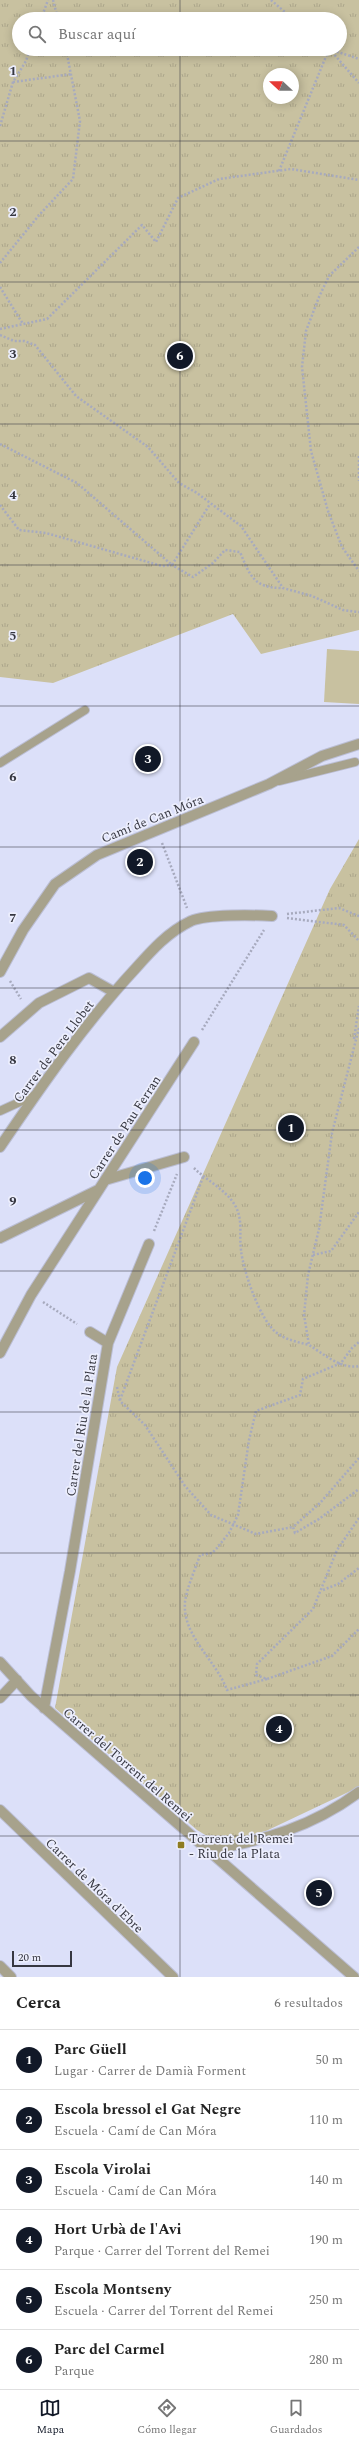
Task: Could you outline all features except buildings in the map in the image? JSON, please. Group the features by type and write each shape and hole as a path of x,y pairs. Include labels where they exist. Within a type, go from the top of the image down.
{"street":[{"name":"Camí de Can Móra","path":"0,972 23,930 55,884 97,855 269,784 322,756 359,744"},
{"name":"Carrer de Pere Llobet","path":"0,1147 35,1095 114,992 162,940 192,921 238,915 272,916"},
{"path":"0,1036 39,1003 89,978 114,992"},
{"name":"Carrer de Pau Ferran","path":"0,1353 31,1295 194,1042"},
{"path":"106,1180 184,1157"},
{"path":"0,1238 98,1190"},
{"name":"Carrer del Riu de la Plata","path":"44,1708 71,1564 108,1343 149,1244"},
{"path":"90,1332 108,1343"},
{"name":"Carrer del Torrent del Remei","path":"0,1662 44,1708 353,1976"},
{"path":"0,1698 17,1680"},
{"path":"208,1850 247,1843 292,1830 316,1820 359,1792"},
{"name":"Carrer de Móra d'Ebre","path":"0,1810 173,1977"},
{"path":"0,1966 11,1977"}],"lane":[{"path":"0,763 85,710"},
{"path":"269,784 355,762"},
{"path":"0,1111 35,1095"}],"path":[{"path":"44,12 48,0"},
{"path":"53,0 56,12"},
{"path":"271,0 285,12"},
{"path":"347,55 359,59"},
{"path":"0,126 12,82 28,56"},
{"path":"0,264 40,214 73,179 80,121 68,56"},
{"path":"278,171 326,56"},
{"path":"335,56 359,83"},
{"path":"12,82 72,74"},
{"path":"0,329 47,319 142,225 156,242 178,198 219,179 291,169 359,180"},
{"path":"359,247 329,276 319,297 306,331 302,367 311,451 328,512 342,547 359,571"},
{"path":"0,287 23,324"},
{"path":"0,335 35,345 76,396 148,447 180,483 241,526 283,588"},
{"path":"0,444 77,483 172,565 193,577 213,563 225,550 240,552 251,578 268,588 283,588 312,596 343,610 359,612"},
{"path":"359,456 359,481"},
{"path":"172,565 210,504"},
{"path":"0,505 19,530 46,533 162,566 172,565"},
{"path":"157,830 189,912"},
{"path":"272,916 339,908 359,916"},
{"path":"272,916 344,925 359,941"},
{"path":"194,1042 272,916"},
{"path":"10,981 21,998"},
{"path":"353,1049 359,1006"},
{"path":"309,1345 304,1316 308,1275 318,1229 332,1133 359,1028"},
{"path":"149,1244 184,1157 203,1177 229,1196 237,1208 241,1222 241,1250 252,1289 270,1326 277,1333 288,1339 309,1345 341,1363 359,1366"},
{"path":"203,1177 120,1401 144,1425 185,1486 211,1515 256,1534 293,1527 320,1502 359,1458"},
{"path":"312,1255 331,1252 359,1212"},
{"path":"31,1295 90,1332"},
{"path":"359,1342 352,1348 341,1363 303,1379 300,1395 256,1411 248,1440 238,1515 234,1525 218,1548 212,1553 200,1555 185,1601 185,1616 191,1632 222,1676 227,1690 267,1679 332,1656 359,1629"},
{"path":"293,1527 295,1533 313,1523 359,1489"},
{"path":"267,1679 256,1675 257,1664 313,1609 323,1590 337,1550 359,1518"},
{"path":"323,1590 338,1584 359,1568"}],"green space":[{"path":"0,0 359,0 359,630 261,654 233,614 53,683 0,677"},
{"path":"327,649 359,651 359,704 324,702"},
{"path":"359,839 359,1787 266,1831 224,1841 207,1836 197,1830 55,1708 117,1367 330,889"}],"place":[{"name":"Parc del Carmel","path":"180,356"},
{"name":"Escola Virolai","path":"148,759"},
{"name":"Escola bressol el Gat Negre","path":"140,862"},
{"name":"Parc Güell","path":"291,1128"},
{"name":"Hort Urbà de l'Avi","path":"279,1729"},
{"name":"Torrent del Remei - Riu de la Plata","path":"181,1845"},
{"name":"Escola Montseny","path":"319,1893"}]}
